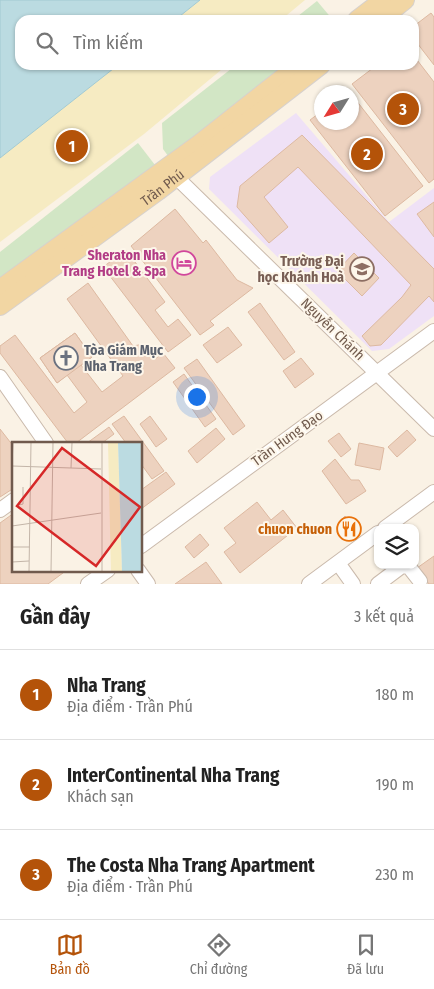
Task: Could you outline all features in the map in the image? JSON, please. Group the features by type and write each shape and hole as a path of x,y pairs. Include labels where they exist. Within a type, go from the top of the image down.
{"main road":[{"path":"364,15 383,0"},
{"path":"386,15 405,0"},
{"name":"Trần Phú","path":"0,306 171,172 294,70"},
{"name":"Trần Phú","path":"0,289 171,172 315,70"}],"street":[{"name":"Nguyễn Chánh","path":"171,172 434,429"},
{"name":"Trần Hưng Đạo","path":"142,545 434,331"},
{"path":"0,377 45,442"},
{"path":"390,524 434,492"},
{"path":"0,510 12,501"},
{"path":"309,584 374,536"},
{"path":"338,563 353,584"},
{"path":"378,584 402,566 409,567 420,581"},
{"path":"88,584 105,572"},
{"path":"139,572 148,584"}],"shaded area":[{"name":"Trường Đại học Khánh Hoà","path":"296,113 389,222 434,188 434,316 389,349 372,351 209,189 210,177"}],"green space":[{"path":"317,1 329,15 299,15"},
{"path":"230,70 288,70 171,160 163,149 162,123"},
{"path":"138,143 155,165 0,280 0,252"}],"sand":[{"path":"200,0 305,0 287,15 181,15"},
{"path":"112,70 221,70 144,134 0,242 0,158"}],"water":[{"path":"0,0 200,0 181,15 15,15 15,70 112,70 0,158"}],"building":[{"path":"431,13 434,17 434,65 419,46 419,22"},
{"path":"419,62 434,82 434,179 429,183 359,93 359,85 353,85 370,70 419,70"},
{"path":"359,104 423,186 385,216 318,130 359,130"},
{"path":"314,117 314,125 310,120"},
{"path":"302,135 434,269 434,302 429,296 381,345 370,346 362,336 402,297 411,285 298,167 264,197 288,227 269,243 237,207 240,186"},
{"path":"434,202 434,237 417,214"},
{"name":"Sheraton Nha Trang Hotel & Spa","path":"175,209 203,243 206,240 237,280 253,288 210,321 214,325 200,335 131,246"},
{"path":"126,250 165,302 155,310 168,327 178,319 191,335 168,352 103,267"},
{"path":"354,253 379,278 362,296 337,271"},
{"path":"88,283 133,346 144,344 155,359 163,353 175,368 77,442 67,442 0,353 0,346 15,335 74,413 87,402 67,375 57,383 40,358 75,333 92,357 81,365 102,392 123,376 67,299"},
{"path":"260,303 295,352 284,360 248,312"},
{"path":"228,327 242,345 217,363 203,345"},
{"name":"Tòa Giám Mục Nha Trang","path":"75,333 92,357 57,383 40,358"},
{"path":"301,358 314,374 295,388 283,371"},
{"path":"197,359 245,426 233,435 184,368"},
{"path":"184,374 216,419 205,427 173,382"},
{"path":"124,416 164,471 152,479 142,465 142,442 125,442 112,424"},
{"path":"150,416 167,439 156,447 140,424"},
{"path":"109,427 114,434 103,442 88,442"},
{"path":"216,428 225,439 197,463 188,451"},
{"path":"0,429 12,444 12,489 0,497"},
{"path":"407,430 416,440 397,457 388,447"},
{"path":"339,433 351,449 341,457 328,441"},
{"path":"359,443 384,448 380,470 355,465"},
{"path":"335,459 351,480 359,480 366,491 346,504 322,471"},
{"path":"166,472 175,484 142,508 142,489"},
{"path":"257,502 271,520 283,510 297,528 240,573 224,552 236,543 224,528"},
{"path":"12,514 12,572 64,572 48,584 0,584 0,523"},
{"path":"345,516 354,527 348,531 340,521"},
{"path":"200,534 209,545 194,558 185,547"},
{"path":"434,556 434,584 429,584 418,569"},
{"path":"206,562 222,584 175,584"}],"place":[{"name":"The Costa Nha Trang Apartment","path":"403,109"},
{"name":"Nha Trang","path":"72,146"},
{"name":"InterContinental Nha Trang","path":"367,154"},
{"name":"Sheraton Nha Trang Hotel & Spa","path":"184,263"},
{"name":"Trường Đại học Khánh Hoà","path":"362,269"},
{"name":"Tòa Giám Mục Nha Trang","path":"66,358"},
{"name":"chuon chuon","path":"349,529"}]}
